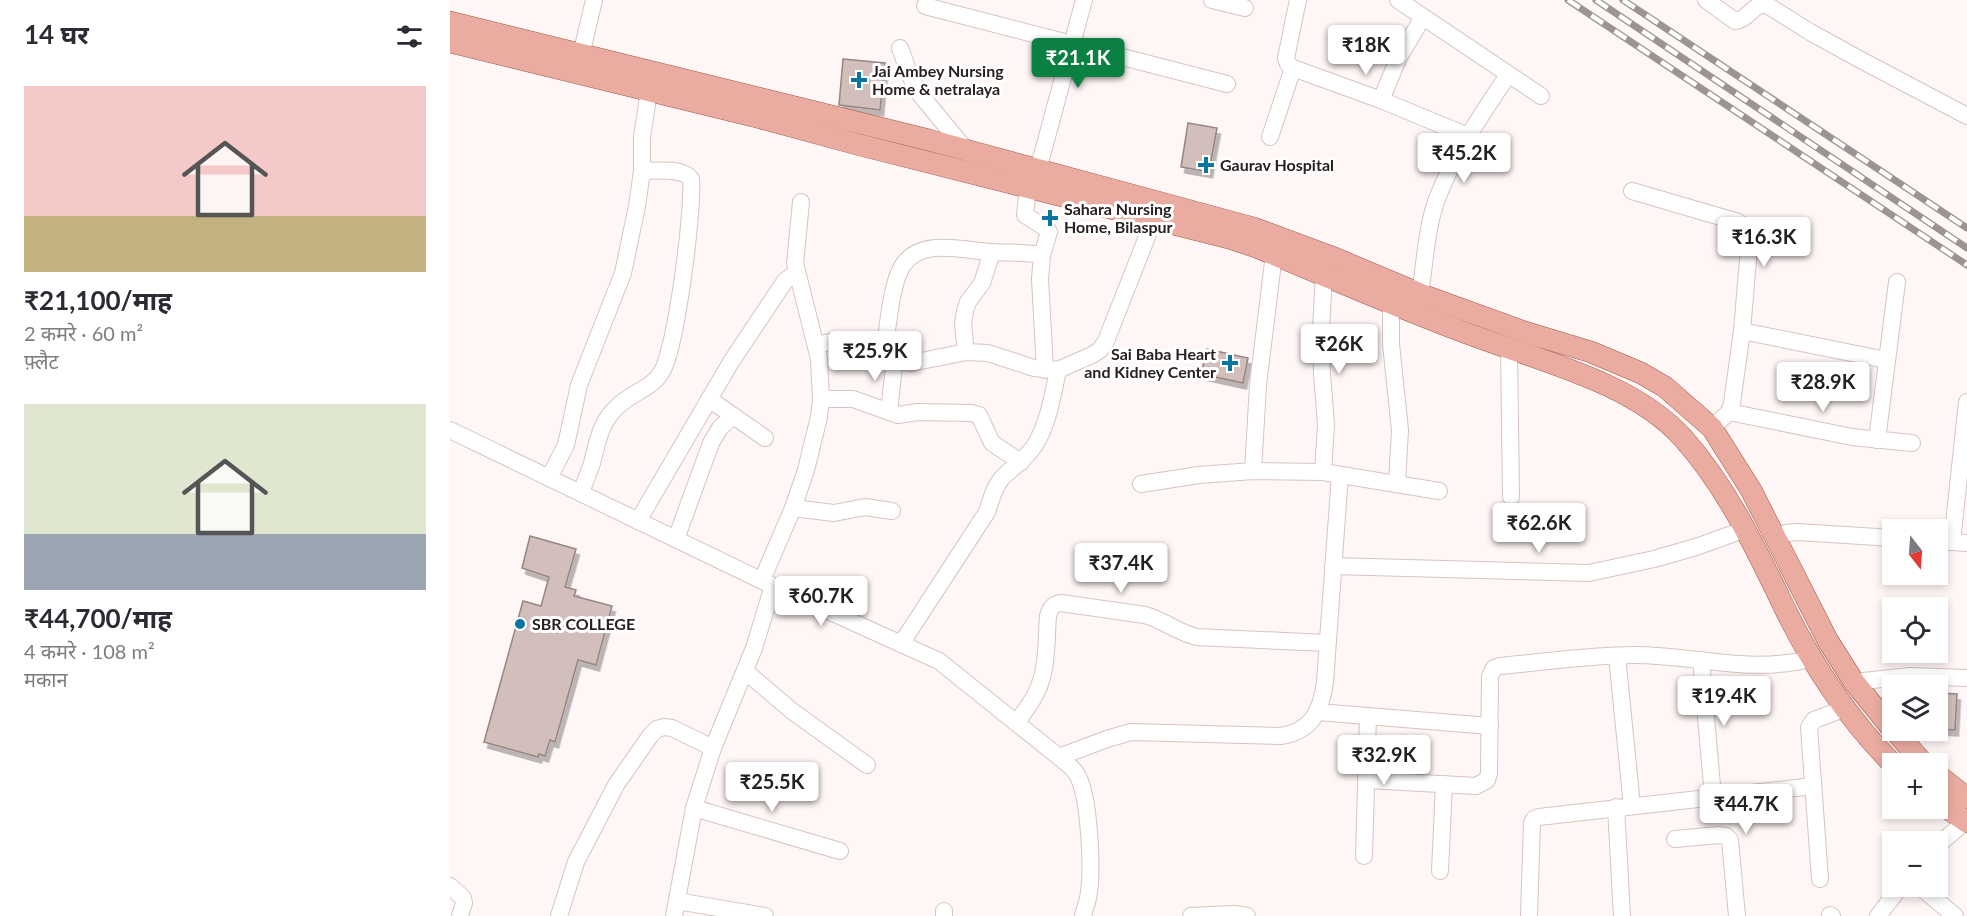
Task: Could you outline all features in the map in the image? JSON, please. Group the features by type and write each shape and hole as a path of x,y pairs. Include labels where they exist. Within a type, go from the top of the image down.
{"main road":[{"path":"450,22 966,150 1033,178"},
{"path":"450,42 649,91 1254,228 1332,257 1420,294 1624,365 1665,387 1712,428 1751,490 1812,613 1854,682 1882,716"},
{"path":"1057,184 1154,219 1229,238 1274,254 1391,304 1550,362 1611,387 1664,420 1682,437 1714,477 1746,529 1788,614 1813,658 1846,708 1882,754"},
{"path":"1903,741 1914,753"},
{"path":"1948,783 1967,798"},
{"path":"1948,809 1966,821"}],"street":[{"path":"581,55 594,0"},
{"path":"901,644 987,512 996,488 1036,444 1044,423 1052,370 1041,313 1042,255 1049,232 1025,215 1033,178 1084,0"},
{"path":"1212,0 1245,8"},
{"path":"1298,0 1286,48 1287,64 1468,136"},
{"path":"1398,0 1541,96"},
{"path":"1706,0 1735,21 1740,22 1755,7 1761,4 1767,5 1810,32 1967,116"},
{"path":"925,6 1227,84"},
{"path":"1381,100 1398,59 1423,17"},
{"path":"900,48 918,92 966,150"},
{"path":"1270,137 1293,68"},
{"path":"1420,294 1431,220 1438,198 1468,136 1508,75"},
{"path":"549,478 566,445 579,385 597,334 620,283 637,206 642,171 642,136 649,91"},
{"path":"581,493 597,436 603,423 618,405 656,381 663,371 672,337 685,264 690,179 687,174 680,172 642,171"},
{"path":"1632,191 1745,225 1750,236 1742,332 1732,403 1729,412 1712,428"},
{"path":"765,916 676,908 694,808 713,748 754,648 767,583 794,508 819,417 821,399 819,359 797,272 795,252 801,202"},
{"path":"816,346 827,341 838,340 890,354 903,362 911,363 966,351 988,353 1052,370 1092,355 1100,350 1106,341 1154,219"},
{"path":"889,412 895,283 902,265 910,258 936,248 992,252 1013,251 1042,255"},
{"path":"966,351 963,324 965,311 968,302 982,283 992,252"},
{"path":"1252,471 1258,385 1274,254"},
{"path":"638,521 709,399 773,298 785,282 797,272"},
{"path":"1323,472 1326,425 1321,339 1324,275"},
{"path":"1877,440 1897,282"},
{"path":"1391,304 1391,344 1400,430 1397,483"},
{"path":"1742,332 1886,360"},
{"path":"1509,348 1511,497"},
{"path":"709,399 765,438"},
{"path":"821,399 853,399 904,415 918,412 979,415 992,444 1021,462"},
{"path":"1952,542 1967,402"},
{"path":"1729,412 1877,440 1912,442"},
{"path":"676,539 711,443 720,428 733,416"},
{"path":"450,430 767,583 939,661 1059,757 1076,774 1083,789 1087,811 1090,871 1088,897 1083,916"},
{"path":"1141,484 1199,475 1252,471 1323,472 1439,491"},
{"path":"1059,757 1131,732 1287,735 1302,730 1318,712 1325,682 1340,475"},
{"path":"794,508 834,513 865,507 892,511"},
{"path":"1332,566 1589,573 1654,559 1746,529"},
{"path":"1774,537 1798,532 1882,537"},
{"path":"1016,723 1041,684 1048,616 1055,604 1145,615 1167,623 1187,635 1197,637 1327,643"},
{"path":"1367,780 1476,786 1487,780 1490,773 1490,676 1494,668 1500,666 1635,655 1767,666 1793,664 1813,658"},
{"path":"1617,656 1624,807 1622,916"},
{"path":"1701,660 1713,797"},
{"path":"745,671 792,711 867,765"},
{"path":"1854,682 1910,676 1967,678"},
{"path":"1820,879 1809,727 1814,720 1846,708"},
{"path":"1318,712 1490,726"},
{"path":"1364,856 1368,716"},
{"path":"560,916 576,862 592,829 616,785 650,736 657,729 672,728 713,748"},
{"path":"1440,871 1444,784"},
{"path":"1529,916 1531,832 1534,819 1544,815 1813,786"},
{"path":"694,808 840,851"},
{"path":"1948,836 1966,821"},
{"path":"1675,839 1719,835 1726,836 1730,840 1737,916"},
{"path":"450,886 463,897 464,903 460,916"},
{"path":"1878,916 1893,897"},
{"path":"1932,897 1955,916"},
{"path":"1191,916 1235,914 1247,916"}],"building":[{"path":"843,59 885,63 880,110 839,105"},
{"path":"1188,123 1217,128 1209,172 1181,167"},
{"path":"1207,349 1248,358 1243,383 1201,374"},
{"path":"530,536 576,549 565,587 576,590 574,596 612,606 596,665 578,660 555,742 550,740 545,756 539,754 538,757 484,742 523,601 541,606 549,577 522,568"},
{"path":"1948,694 1957,694 1955,730 1948,730"}],"railway":[{"path":"1568,0 1967,265"},
{"path":"1596,0 1967,248"},
{"path":"1623,0 1967,228"}],"place":[{"name":"Jai Ambey Nursing Home & netralaya","path":"859,80"},
{"name":"Gaurav Hospital","path":"1206,165"},
{"name":"Sahara Nursing Home, Bilaspur","path":"1050,218"},
{"name":"Sai Baba Heart and Kidney Center","path":"1230,363"},
{"name":"SBR COLLEGE","path":"520,624"}]}
